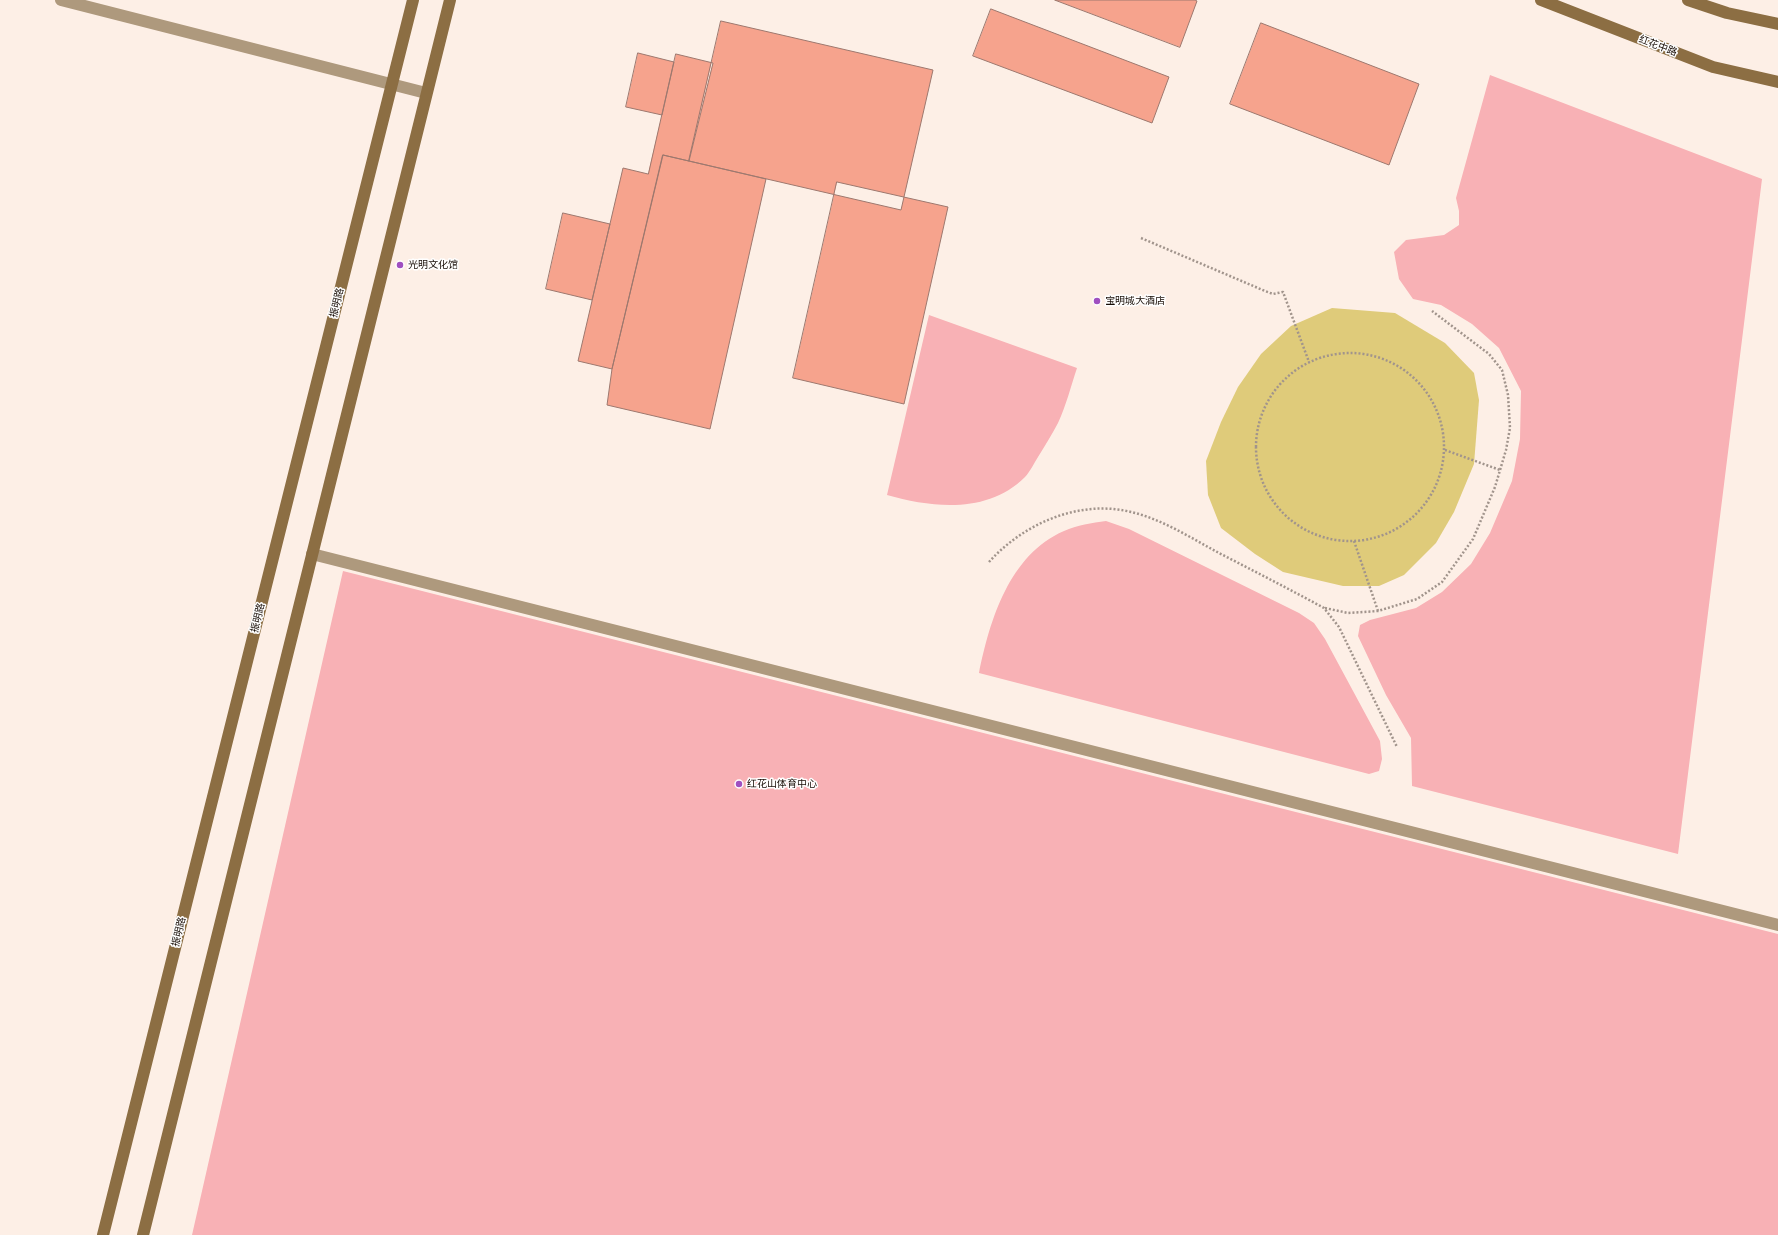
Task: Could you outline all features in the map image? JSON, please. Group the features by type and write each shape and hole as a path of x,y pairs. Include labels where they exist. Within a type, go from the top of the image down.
{"street":[{"path":"61,0 426,93"},
{"name":"振明路","path":"103,1235 413,0"},
{"path":"142,1235 450,0"},
{"name":"红花中路","path":"1540,0 1713,67 1778,82"},
{"path":"1688,0 1727,13 1778,24"},
{"path":"312,554 1778,925"}],"path":[{"path":"1141,238 1265,291 1273,294 1282,292 1309,362"},
{"path":"989,562 1009,542 1025,532 1064,514 1084,509 1131,512 1163,524 1324,608 1348,613 1378,611 1417,599 1442,582 1473,539 1496,487 1510,428 1508,395 1502,370 1489,354 1432,311"},
{"path":"1357,352 1386,359 1410,374 1430,395 1441,421 1445,450 1440,479 1427,504 1406,524 1381,537 1354,541 1335,541 1313,534 1293,522 1276,506 1265,486 1258,464 1256,441 1260,418 1270,397 1284,379 1302,365 1309,362 1329,355 1357,352"},
{"path":"1445,450 1500,470"},
{"path":"1354,541 1378,611"},
{"path":"1324,608 1339,627 1397,747"}],"shaded area":[{"path":"1490,75 1762,179 1678,854 1412,786 1411,738 1386,695 1358,636 1360,625 1370,620 1416,608 1442,592 1471,564 1490,533 1512,481 1520,439 1521,391 1499,348 1472,324 1441,305 1413,299 1399,279 1394,252 1406,240 1444,235 1459,225 1459,211 1456,198"},
{"path":"1332,308 1395,313 1445,343 1474,373 1479,400 1474,464 1454,512 1436,543 1404,575 1379,586 1343,586 1283,572 1255,554 1221,528 1208,495 1206,461 1221,422 1238,387 1261,354 1291,326"},
{"path":"929,315 1077,368 1058,423 1030,470 1025,477 1010,489 994,497 959,505 941,505 923,503 887,495"},
{"path":"1106,521 1129,529 1299,613 1314,623 1325,639 1380,741 1382,759 1379,771 1369,774 979,673 996,611 1005,591 1029,556 1045,542 1064,531 1090,523"},
{"name":"红花山体育中心","path":"343,571 1778,934 1778,1235 192,1235"}],"building":[{"path":"1055,0 1195,0 1197,1 1180,47"},
{"path":"991,9 1169,77 1152,123 973,56"},
{"path":"721,21 933,70 901,210 689,161"},
{"path":"1261,23 1419,84 1389,165 1230,104"},
{"path":"638,53 674,62 662,115 626,107"},
{"path":"676,54 713,63 689,161 663,155 612,369 578,361 623,168 648,174"},
{"path":"663,155 766,179 710,429 607,405 612,369"},
{"path":"837,182 948,207 904,404 793,378"},
{"path":"563,213 610,224 592,300 546,289"}],"place":[{"name":"光明文化馆","path":"400,265"},
{"name":"宝明城大酒店","path":"1097,301"},
{"name":"红花山体育中心","path":"739,784"}]}
